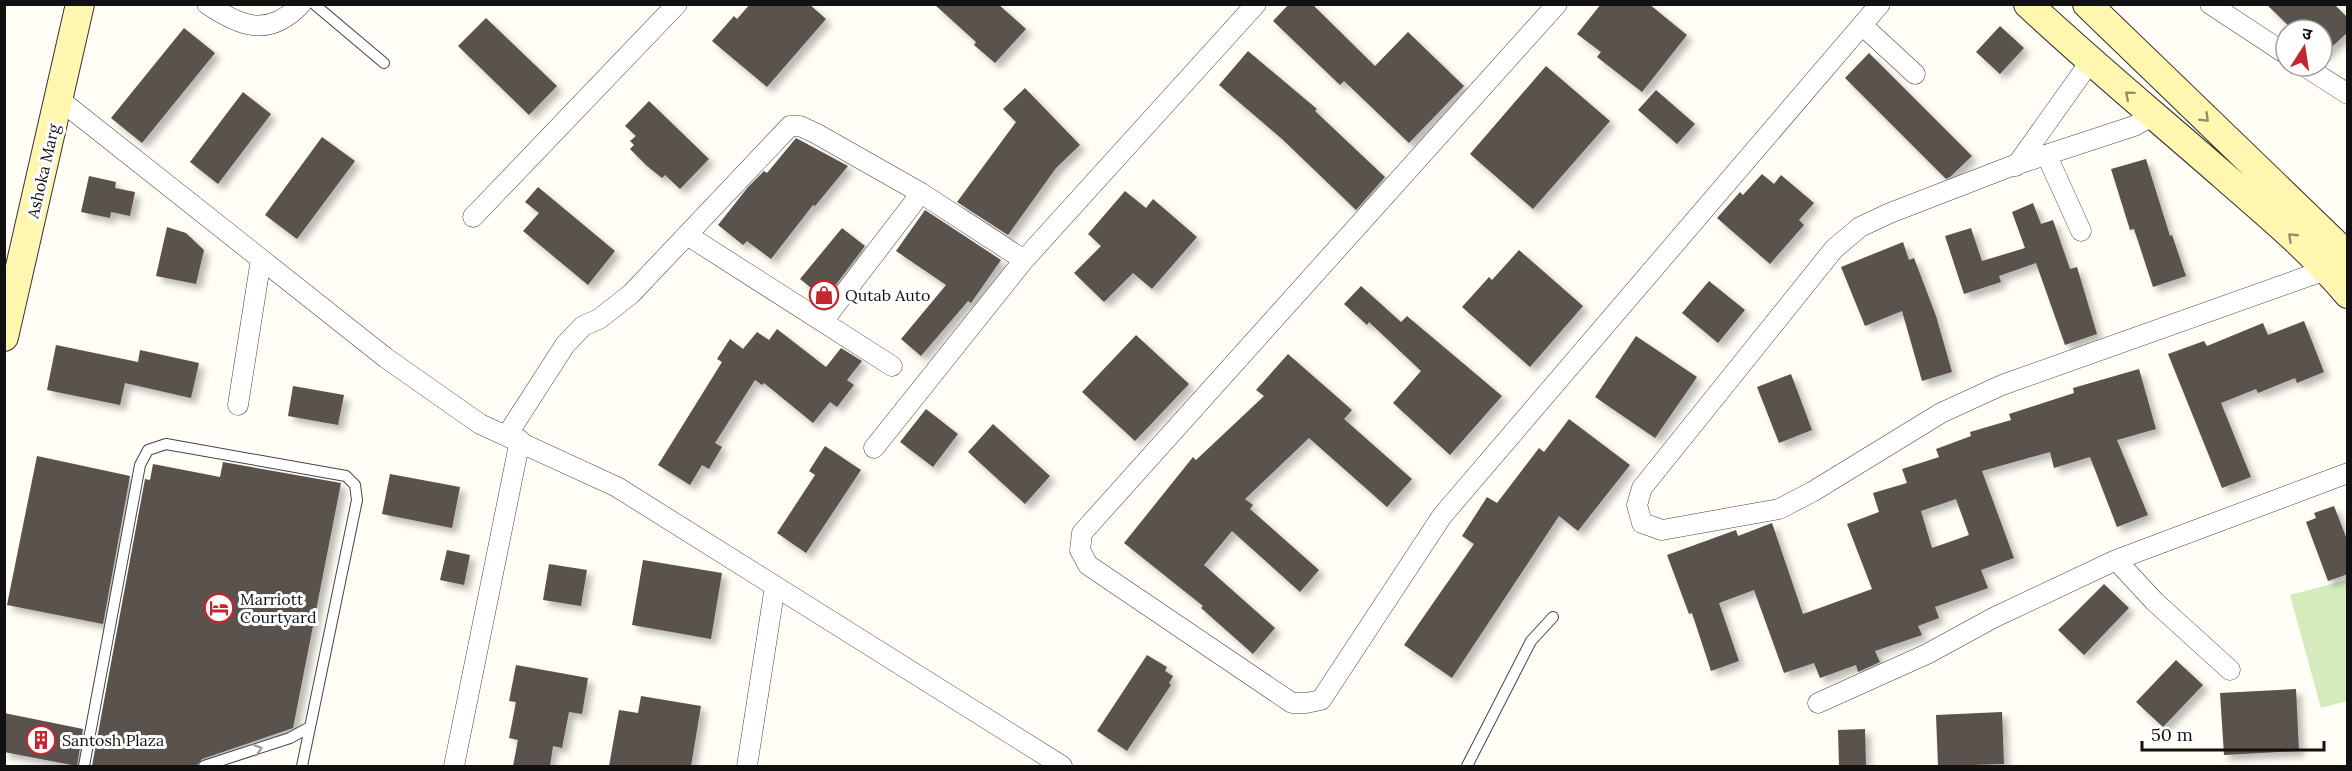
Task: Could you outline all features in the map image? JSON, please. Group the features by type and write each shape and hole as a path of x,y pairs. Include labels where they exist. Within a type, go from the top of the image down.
{"street":[{"name":"Ashoka Marg","path":"4,337 60,100 80,4"},
{"path":"207,4 232,21 261,26 287,19 301,4"},
{"path":"473,217 677,4"},
{"path":"874,448 1024,260 1256,4"},
{"path":"1557,4 1082,533 1080,550 1088,565 1292,703 1306,704 1321,700 1442,516 1880,4"},
{"path":"2028,4 2090,62 2278,223 2338,267"},
{"path":"2087,4 2338,267"},
{"path":"2210,4 2274,46"},
{"path":"1862,25 1915,74"},
{"path":"2016,166 2090,62"},
{"path":"2323,78 2348,94"},
{"path":"60,100 386,358 480,424 513,437 617,487 1062,766"},
{"path":"2154,115 2134,126 2016,166 1890,213 1860,227 1834,249 1642,488 1637,505 1642,523 1662,530 1779,508 1812,492 1941,413 2002,385 2338,267"},
{"path":"454,766 513,437 565,345 583,326 599,319 631,294 790,126 800,126 817,134 921,193 1024,260"},
{"path":"2047,156 2081,231"},
{"path":"824,320 921,193"},
{"path":"687,235 824,320 892,366"},
{"path":"238,405 261,259"},
{"path":"1818,703 1927,654 1993,618 2116,560 2348,473"},
{"path":"2116,560 2155,602 2230,670"},
{"path":"747,766 775,586"}],"lane":[{"path":"314,4 384,63"},
{"path":"84,766 140,465 148,450 166,444 346,476 355,485 357,500 302,766"},
{"path":"1467,766 1531,641 1553,617"},
{"path":"204,766 290,738 310,727"}],"green space":[{"path":"2347,580 2347,701 2321,708 2290,595"}],"building":[{"path":"750,4 809,4 826,19 767,87 712,41 734,16 737,19"},
{"path":"934,4 998,4 1026,29 995,63 974,45 976,42"},
{"path":"1289,4 1312,4 1375,66 1408,32 1464,86 1409,143 1344,81 1340,85 1273,21"},
{"path":"1601,4 1649,4 1687,35 1642,92 1597,57 1601,52 1577,34"},
{"path":"2266,4 2334,4 2348,18 2348,32 2334,45 2334,18 2281,18"},
{"path":"486,18 557,86 529,115 458,46"},
{"path":"2000,26 2024,48 2000,74 1976,52"},
{"path":"184,28 215,53 142,143 111,118"},
{"path":"1248,51 1317,109 1315,111 1385,177 1356,210 1282,139 1219,85"},
{"path":"1869,53 1972,156 1950,177 1946,179 1845,78"},
{"path":"1546,66 1610,121 1533,209 1470,154"},
{"path":"1025,88 1080,145 1056,168 1008,235 957,202 1016,122 1003,109"},
{"path":"1656,90 1695,124 1677,144 1638,110"},
{"path":"243,92 271,114 218,184 190,162"},
{"path":"649,101 709,159 680,189 665,175 662,178 647,166 630,149 634,145 630,141 636,136 625,126"},
{"path":"322,137 355,161 297,239 265,215"},
{"path":"796,138 848,166 815,206 813,205 771,259 747,241 743,245 718,225 748,187 764,171 767,173"},
{"path":"2146,159 2170,236 2172,235 2186,276 2153,287 2134,229 2130,230 2111,169"},
{"path":"1762,174 1774,184 1781,175 1814,203 1799,220 1804,225 1770,264 1717,218 1740,192 1743,195"},
{"path":"89,176 116,182 115,188 135,192 130,216 111,212 110,218 81,212"},
{"path":"538,187 615,251 588,285 523,231 539,213 525,202"},
{"path":"1125,191 1146,208 1153,199 1197,237 1152,289 1133,273 1104,302 1074,273 1101,246 1088,234"},
{"path":"2033,203 2041,224 2053,220 2070,269 2077,267 2097,334 2065,345 2036,263 1999,276 2001,282 1964,294 1945,236 1971,228 1982,261 2025,248 2012,212"},
{"path":"925,210 1001,260 971,303 968,301 921,356 901,339 946,285 896,251"},
{"path":"167,227 186,233 204,250 196,284 156,276"},
{"path":"842,228 865,246 825,299 800,279"},
{"path":"1903,242 1909,260 1914,258 1936,316 1952,372 1922,381 1902,311 1865,326 1841,267"},
{"path":"1519,250 1583,306 1530,367 1462,307 1489,277 1492,280"},
{"path":"1709,281 1745,310 1718,343 1682,313"},
{"path":"1361,286 1401,322 1407,316 1502,396 1450,455 1393,403 1421,371 1369,322 1367,325 1344,304"},
{"path":"2304,321 2324,372 2297,383 2295,378 2258,393 2256,389 2221,403 2251,477 2222,488 2168,354 2204,341 2207,346 2263,323 2268,335"},
{"path":"777,329 826,367 841,348 862,361 847,380 854,385 837,407 830,402 813,423 764,383 762,385 755,380 715,443 722,447 709,469 702,465 690,485 658,465 722,362 717,359 730,339 743,349 757,332 769,340"},
{"path":"1136,335 1189,384 1135,441 1082,392"},
{"path":"1636,336 1697,377 1655,438 1595,397"},
{"path":"56,345 138,362 140,350 199,363 191,398 125,383 120,405 47,390"},
{"path":"1288,354 1352,410 1344,419 1412,479 1387,507 1309,438 1245,499 1253,505 1250,509 1319,570 1300,592 1232,531 1204,565 1275,628 1253,654 1201,608 1203,606 1124,543 1193,457 1196,460 1264,396 1256,390"},
{"path":"2139,369 2156,429 2117,440 2148,515 2117,527 2090,457 2054,468 2050,452 1982,471 2014,558 1981,570 1988,588 1935,607 1939,618 1918,626 1922,635 1875,651 1880,662 1858,672 1856,665 1820,678 1814,663 1784,673 1754,590 1719,603 1739,661 1711,671 1692,613 1689,614 1667,555 1736,530 1738,536 1772,523 1803,614 1872,589 1847,524 1879,512 1873,493 1907,483 1902,469 1939,457 1936,449 1971,436 1970,432 2011,420 2009,414 2074,393 2073,388","holes":["1956,499 1969,535 1932,548 1921,511"]},
{"path":"1791,374 1812,430 1779,443 1757,387"},
{"path":"293,386 344,395 338,425 288,416"},
{"path":"926,409 958,434 933,467 900,442"},
{"path":"1569,419 1630,465 1578,531 1559,516 1452,678 1404,645 1474,544 1462,536 1487,497 1497,503 1539,448 1544,452"},
{"path":"993,424 1050,476 1025,504 968,452"},
{"path":"825,446 861,470 806,553 777,533 815,475 809,471"},
{"path":"37,456 130,476 103,624 7,605"},
{"name":"Marriott Courtyard","path":"223,462 341,483 293,728 202,759 196,766 92,766 145,479 150,480 153,464 220,477"},
{"path":"390,474 460,487 452,528 382,514"},
{"path":"2334,506 2348,542 2348,574 2328,581 2306,522 2316,518 2314,513"},
{"path":"447,550 470,555 464,585 440,580"},
{"path":"643,560 722,573 711,639 632,625"},
{"path":"549,564 587,570 581,606 543,600"},
{"path":"2104,584 2129,608 2084,655 2058,630"},
{"path":"1147,655 1167,667 1165,671 1173,676 1169,683 1171,685 1127,751 1097,731"},
{"path":"2176,660 2203,685 2163,727 2136,702"},
{"path":"516,665 588,678 582,714 569,712 562,748 553,746 550,766 513,766 518,740 509,738 516,702 509,701"},
{"path":"2296,689 2299,751 2224,755 2220,693"},
{"path":"641,696 701,706 691,766 609,766 619,710 638,713"},
{"path":"2002,712 2004,764 1938,766 1936,715"},
{"name":"Santosh Plaza","path":"4,713 83,729 77,766 4,752"},
{"path":"1865,729 1866,766 1839,766 1838,730"}],"place":[{"name":"Qutab Auto","path":"824,295"},
{"name":"Marriott Courtyard","path":"219,608"},
{"name":"Santosh Plaza","path":"41,740"}]}
